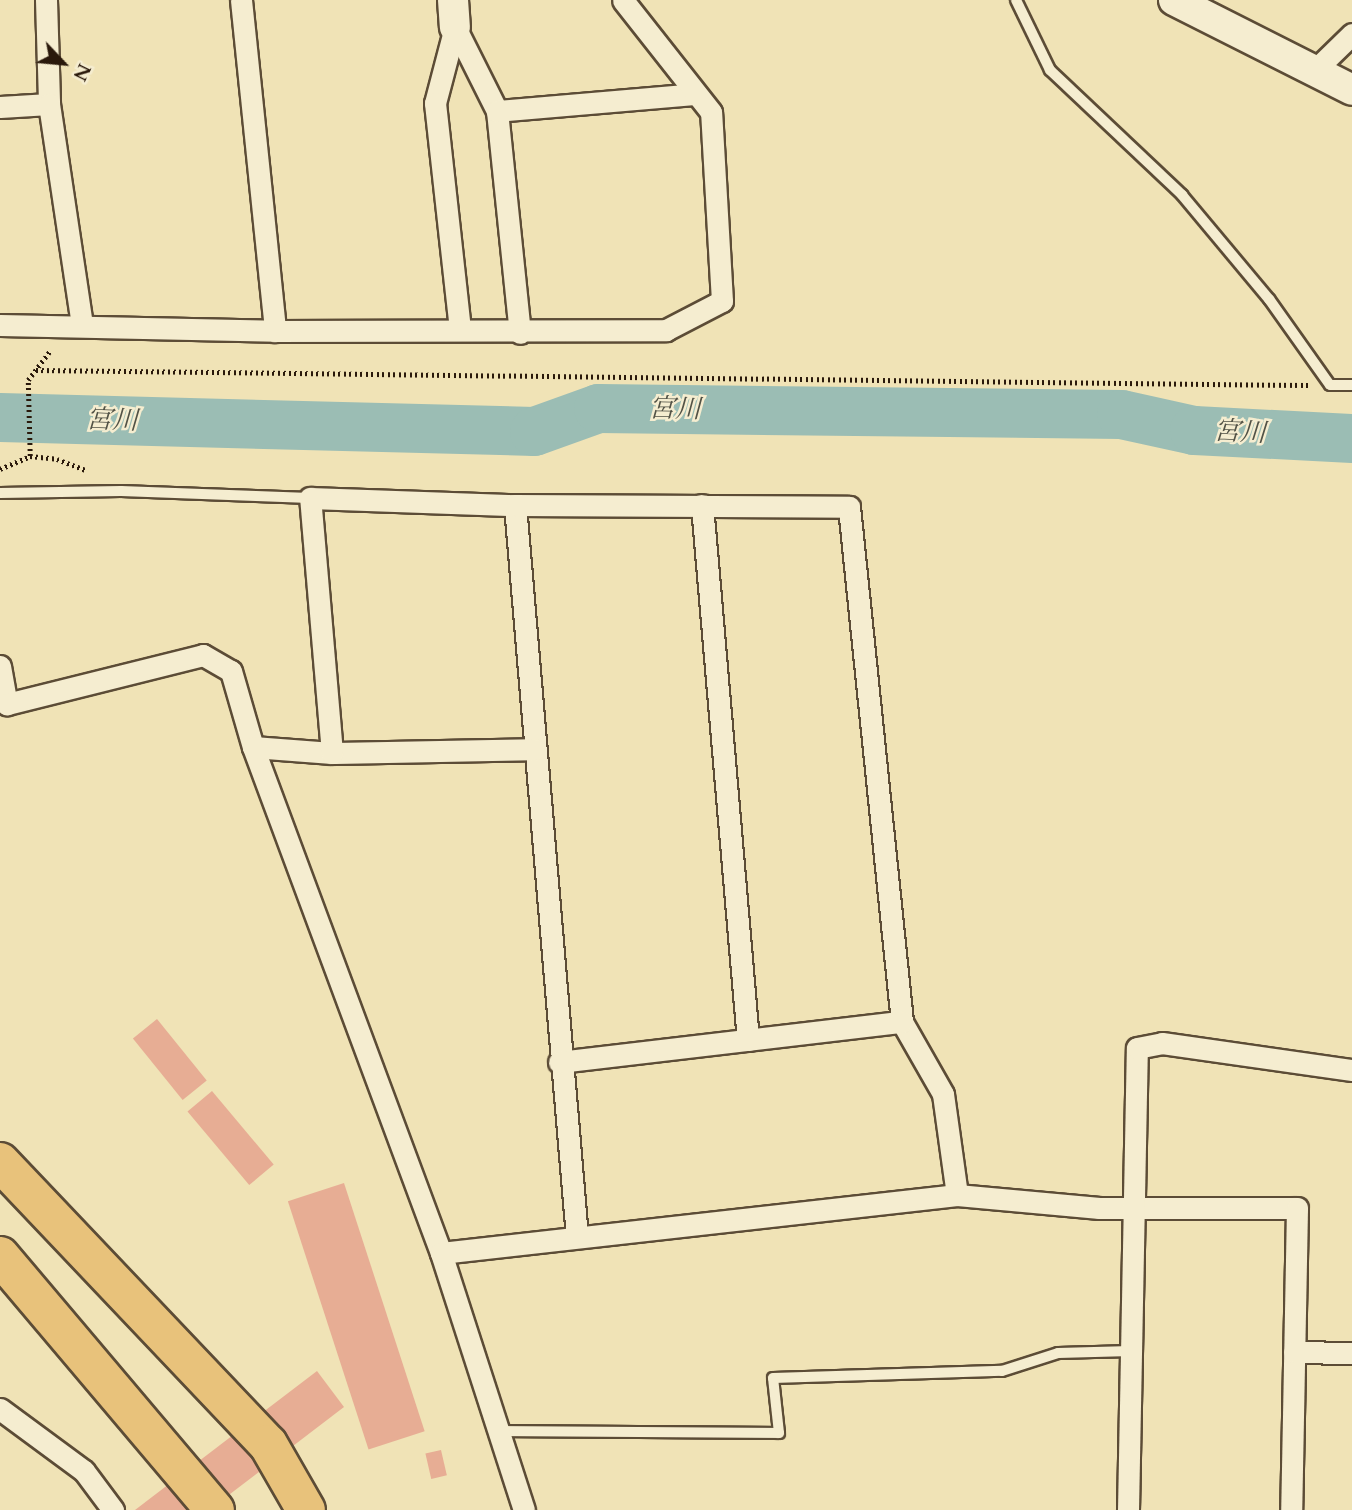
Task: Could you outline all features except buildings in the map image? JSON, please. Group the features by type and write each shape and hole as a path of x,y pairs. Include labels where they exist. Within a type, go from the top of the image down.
{"highway":[{"path":"0,1162 268,1444 306,1510"},
{"path":"0,1185 49,1215"},
{"path":"0,1256 215,1510"}],"main road":[{"path":"1174,0 1352,90"}],"street":[{"path":"46,0 49,104 82,325"},
{"path":"241,0 275,331"},
{"path":"0,325 275,331 666,330 722,301 710,112 623,0"},
{"path":"454,14 435,103 460,330"},
{"path":"454,14 497,111 520,332"},
{"path":"1314,71 1352,34"},
{"path":"497,111 695,94"},
{"path":"0,107 49,104"},
{"path":"332,753 310,498 514,505 849,507 902,1022 943,1094 957,1195"},
{"path":"514,505 559,1062 576,1237"},
{"path":"702,505 748,1040"},
{"path":"0,666 7,704 203,655 231,671 253,747 441,1253 495,1431 524,1510"},
{"path":"253,747 332,753 534,749"},
{"path":"559,1062 902,1022"},
{"path":"1128,1510 1138,1048 1162,1043 1352,1070"},
{"path":"441,1253 957,1195 1135,1208 1297,1208 1291,1510"},
{"path":"1294,1352 1352,1353"},
{"path":"0,1409 84,1471 113,1510"}],"lane":[{"path":"1016,0 1050,71 1182,195 1269,299 1331,385 1352,385"},
{"path":"0,493 121,491 310,498"},
{"path":"495,1431 779,1433 773,1378 1002,1371 1058,1353 1131,1350"}],"path":[{"path":"36,370 1331,385"},
{"path":"28,380 30,456"},
{"path":"0,469 30,456 57,459 73,468 110,474 120,480 121,491"}],"waterway":[{"name":"宮川","path":"0,417 534,431 598,408 1121,414 1194,430 1352,438"}]}
